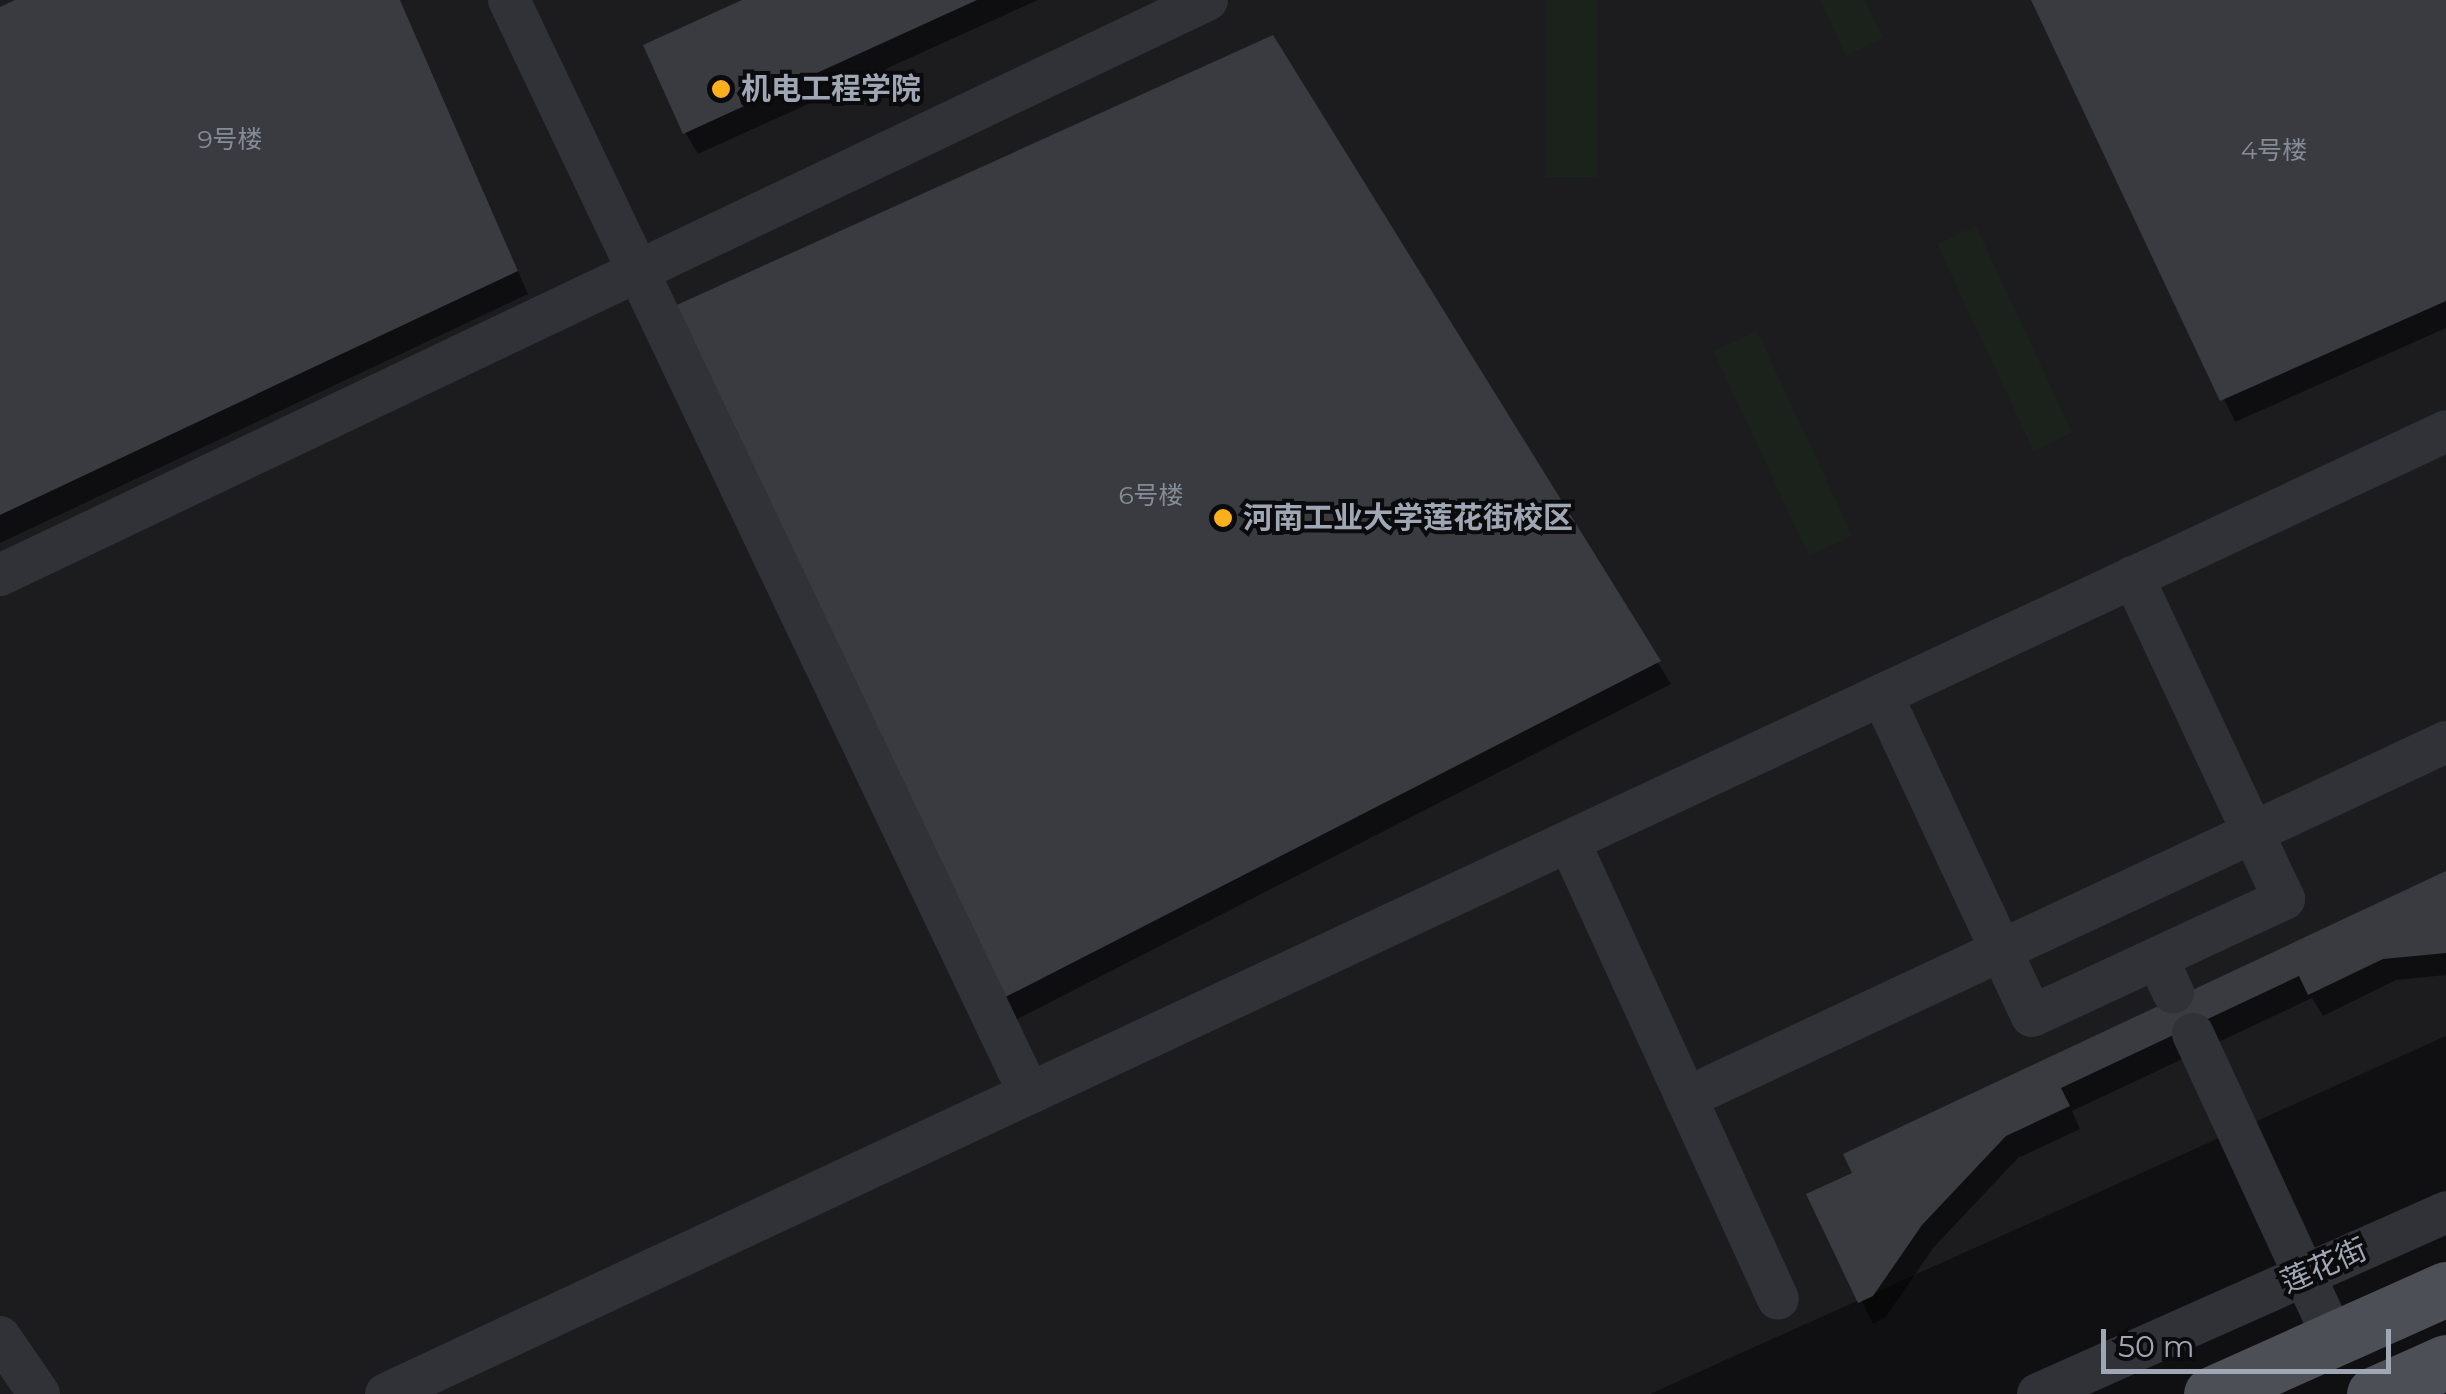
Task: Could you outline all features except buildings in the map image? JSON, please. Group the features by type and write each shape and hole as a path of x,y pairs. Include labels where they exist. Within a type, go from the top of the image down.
{"main road":[{"path":"2211,1394 2446,1289"},
{"path":"2374,1394 2446,1362"}],"street":[{"path":"510,0 1029,1094"},
{"path":"0,575 1207,0"},
{"path":"386,1394 2446,431"},
{"path":"1882,695 2032,1016 2166,975 2284,899 2133,577"},
{"path":"1686,1098 2446,742"},
{"path":"1569,841 1778,1299"},
{"path":"2193,1034 2334,1339"},
{"name":"莲花街","path":"2038,1394 2446,1212"},
{"path":"0,1337 34,1394"},
{"path":"0,1361 34,1394"}],"shaded area":[{"name":"河南工业大学莲花街校区","path":"0,0 2446,0 2446,1036 1650,1394 0,1394"},
{"path":"1545,0 1597,0 1597,177 1545,177"},
{"path":"1820,0 1865,0 1883,38 1846,56"},
{"path":"1976,226 2072,433 2033,451 1937,244"},
{"path":"1757,331 1853,536 1809,556 1713,351"}],"place":[{"name":"机电工程学院","path":"721,89"},
{"name":"河南工业大学莲花街校区","path":"1223,518"}]}
